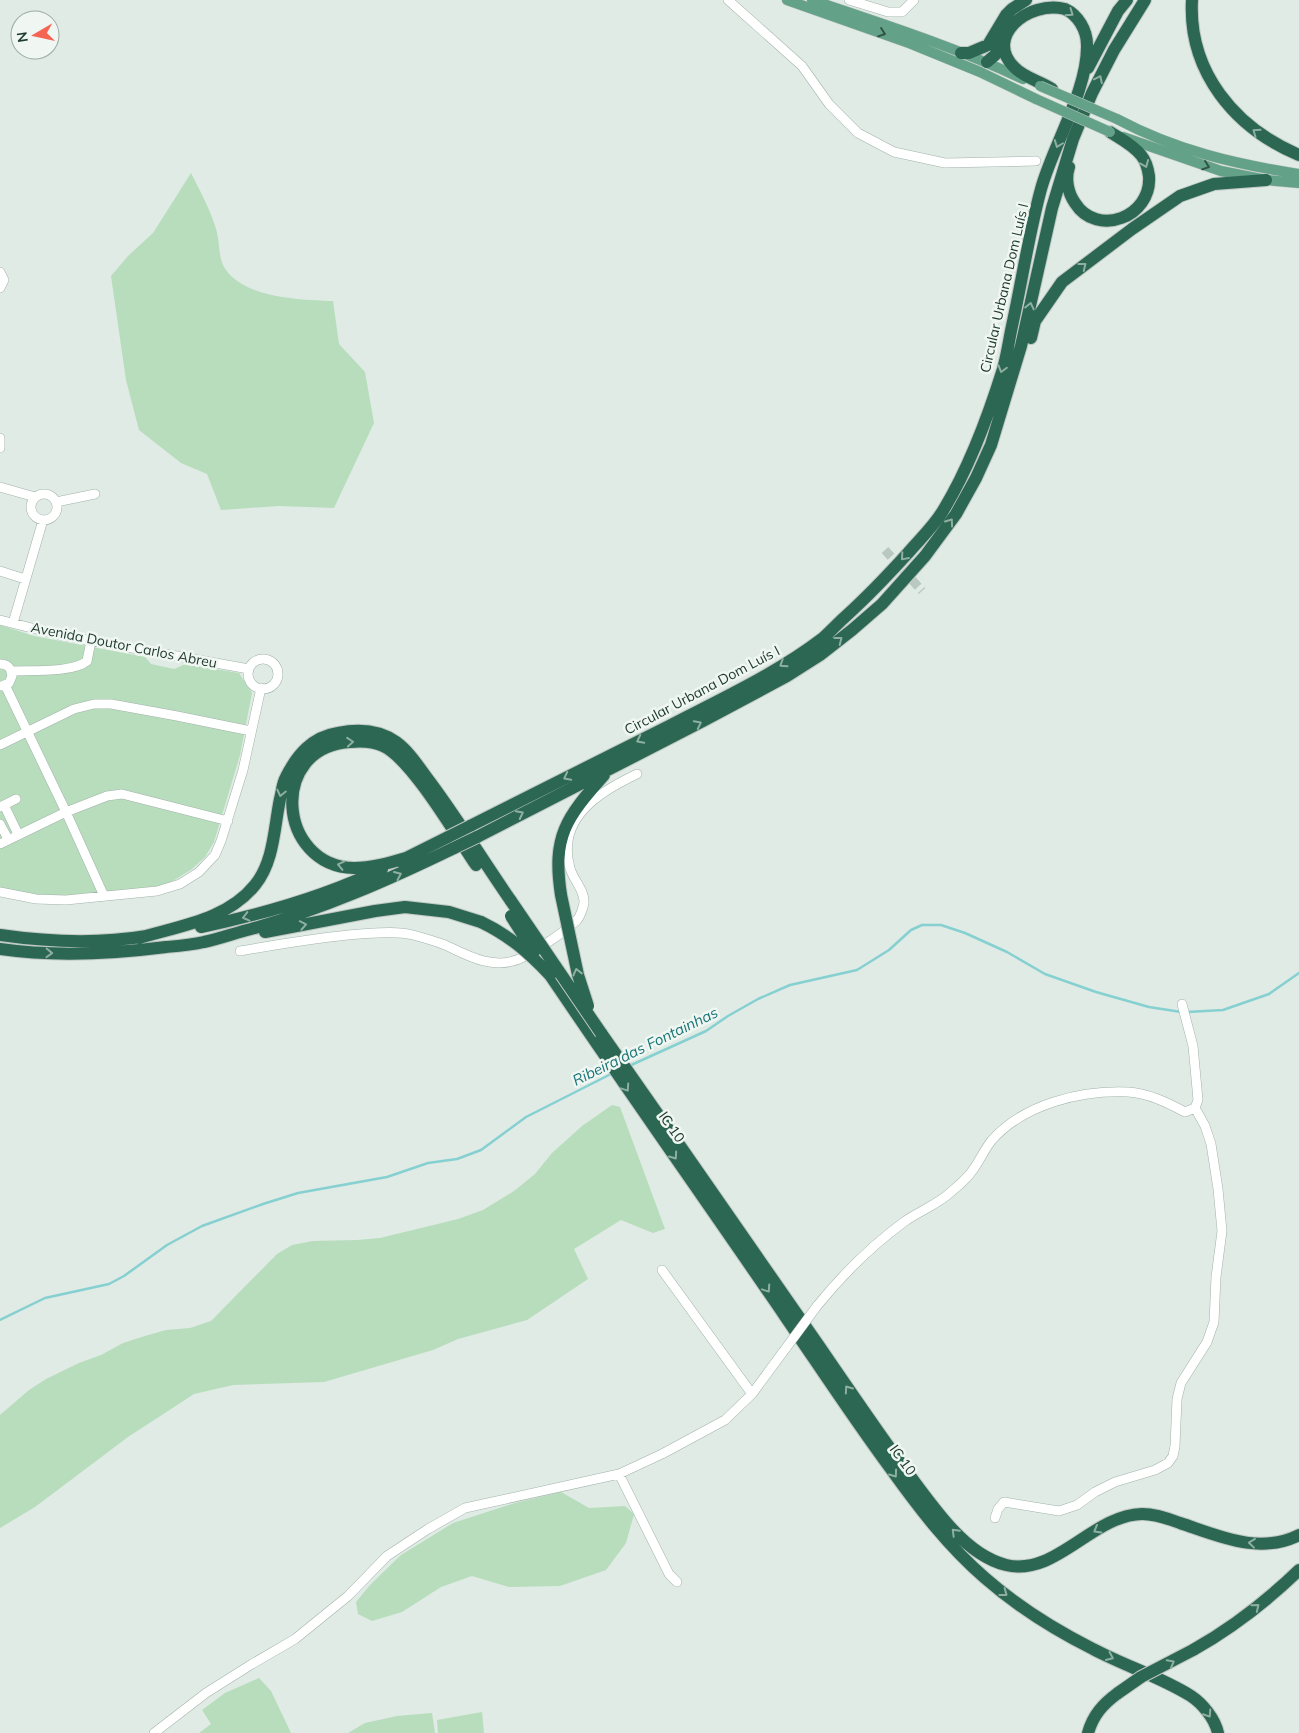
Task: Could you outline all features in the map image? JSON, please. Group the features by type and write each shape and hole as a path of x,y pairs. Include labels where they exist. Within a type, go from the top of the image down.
{"highway":[{"path":"987,62 988,45 1006,16 1020,2 1026,0"},
{"path":"1080,82 1118,11 1127,0"},
{"path":"1110,132 1128,143 1142,157 1148,170 1149,186 1144,201 1133,212 1117,220 1108,221 1096,219 1078,208 1068,189 1068,170 1092,93 1114,50 1146,0"},
{"path":"1192,0 1192,26 1197,48 1217,90 1239,118 1252,129 1270,141 1299,155"},
{"path":"987,62 995,55 1012,22 1031,8 1049,4 1068,10 1076,18 1086,35 1086,52 1080,82"},
{"path":"1005,36 1006,54 1014,67 1063,96"},
{"path":"961,53 969,53 988,45"},
{"name":"Circular Urbana Dom Luís I","path":"474,831 732,694 779,667 824,637 881,583 943,511 977,444 1004,367 1041,188 1080,82"},
{"name":"Circular Urbana Dom Luís I","path":"0,935 68,941 139,938 202,927 276,910 339,888 406,858 451,842 608,770 711,717 820,655 882,604 925,556 956,514 976,478 991,445 1021,346 1060,179 1073,139 1081,124"},
{"path":"991,445 1022,366 1035,322 1062,282 1132,228 1180,196 1214,184 1266,180"},
{"name":"IC 10","path":"139,938 219,914 255,885 268,862 284,780 296,759 309,745 331,734 353,730 378,732 396,742 411,757 444,802 550,975 744,1255 865,1434 924,1515 986,1579 1035,1616 1092,1649 1192,1697 1205,1708 1218,1733"},
{"name":"IC 10","path":"406,858 382,864 352,868 329,862 312,851 297,828 292,810 295,781 299,772 309,760 323,748 342,742 364,741 384,746 404,762 673,1135 927,1499 954,1531 981,1554 1007,1566 1023,1567 1040,1564 1111,1522 1141,1514 1160,1516 1235,1541 1258,1545 1282,1541 1299,1535"},
{"name":"IC 10","path":"601,1034 581,986 561,895 557,863 565,825 578,804 608,770"},
{"name":"Circular Urbana Dom Luís I","path":"0,949 39,953 104,953 204,942 279,921 336,901 412,869 451,842"},
{"name":"IC 10","path":"204,942 405,907 449,912 480,922 501,932 519,944 550,975"},
{"path":"1088,1733 1093,1718 1100,1708 1118,1693 1141,1677 1193,1650 1236,1623 1299,1570"}],"main road":[{"path":"787,0 926,50 995,79 1110,132 1221,171 1266,180 1299,183"},
{"path":"812,0 987,62 1160,140 1220,160 1299,174"},
{"path":"926,50 938,51 974,65 987,62"},
{"path":"987,62 988,70 995,79"}],"street":[{"path":"728,0 802,66 829,104 858,133 894,152 945,163 1036,162"},
{"path":"849,0 888,12 902,12 914,0"},
{"path":"0,272 4,280 0,288"},
{"path":"0,438 0,448"},
{"path":"0,487 35,497 43,494 51,496 56,502 55,515 48,520 43,520 32,513 31,505 35,497"},
{"path":"56,502 95,494"},
{"path":"12,623 43,520"},
{"path":"0,571 25,579"},
{"name":"Avenida Doutor Carlos Abreu","path":"0,620 92,641 249,669"},
{"path":"11,671 68,668 80,665 87,660 92,641"},
{"path":"267,659 276,666 277,680 269,688 261,688 252,684 248,678 249,669 253,662 267,659"},
{"path":"0,664 5,665 11,671 11,680 3,685 28,732 104,896"},
{"path":"0,892 46,900 104,896 164,890 193,877 215,855 228,821 243,770 261,688"},
{"path":"0,745 74,710 98,704 136,708 251,731"},
{"path":"240,951 324,937 377,933 410,935 444,944 465,955 496,964 515,961 550,940 578,919 584,903 581,889 570,869 567,846 573,824 589,802 614,785 637,774"},
{"path":"0,824 4,842 66,812 101,798 122,794 228,821"},
{"path":"16,800 2,806 18,834"},
{"path":"154,1733 206,1693 296,1639 348,1596 387,1556 428,1528 465,1508 619,1474 725,1420 752,1394 838,1280 869,1249 905,1221 952,1192 969,1176 992,1140 1018,1118 1050,1103 1087,1095 1112,1093 1130,1093 1162,1100 1185,1112 1194,1108 1198,1100 1193,1046 1182,1004"},
{"path":"995,1518 998,1509 1004,1502 1059,1510 1077,1505 1095,1492 1115,1482 1155,1470 1168,1463 1173,1456 1177,1398 1182,1383 1207,1342 1214,1322 1216,1277 1222,1231 1211,1144 1205,1126 1194,1108"},
{"path":"662,1270 752,1394"},
{"path":"619,1474 669,1574 677,1582"}],"green space":[{"path":"191,173 214,222 224,267 244,285 258,291 289,298 333,301 339,344 365,372 374,423 334,508 279,506 221,510 207,474 181,463 139,430 126,380 111,276 128,256 153,233"},
{"path":"0,625 34,636 145,657 151,664 174,669 186,664 239,673 252,693 240,755 214,842 205,857 192,869 165,886 131,892 39,897 0,889"},
{"path":"612,1105 620,1107 665,1229 653,1233 621,1220 574,1249 588,1279 527,1320 458,1339 433,1350 324,1382 233,1385 194,1394 128,1437 35,1507 0,1528 0,1415 29,1390 46,1379 101,1355 123,1343 166,1330 190,1328 211,1321 277,1254 292,1245 313,1241 380,1238 458,1219 483,1210 514,1191 535,1174 552,1153 582,1126"},
{"path":"561,1492 589,1508 625,1506 634,1514 626,1543 606,1570 560,1586 509,1587 472,1576 441,1587 402,1612 372,1621 358,1614 356,1602 370,1585 401,1555 453,1523 515,1503"},
{"path":"259,1678 271,1691 291,1733 199,1733 211,1724 202,1710 225,1693"},
{"path":"482,1712 484,1733 438,1733 437,1720"},
{"path":"432,1713 435,1733 348,1733 365,1723 397,1716"}],"waterway":[{"name":"Ribeira das Fontainhas","path":"629,1066 706,1031 758,999 790,985 857,970 889,950 911,930 922,925 941,925 965,933 1007,952 1045,974 1096,992 1149,1007 1181,1012"},
{"name":"Ribeira das Fontainhas","path":"1187,1012 1223,1010 1269,994 1299,973"},
{"name":"Ribeira das Fontainhas","path":"0,1320 45,1298 109,1284 124,1276 167,1245 202,1226 263,1204 298,1193 387,1177 428,1163 457,1159 481,1150 526,1117 613,1073"}],"tunnel":[{"path":"885,550 922,591"}]}
